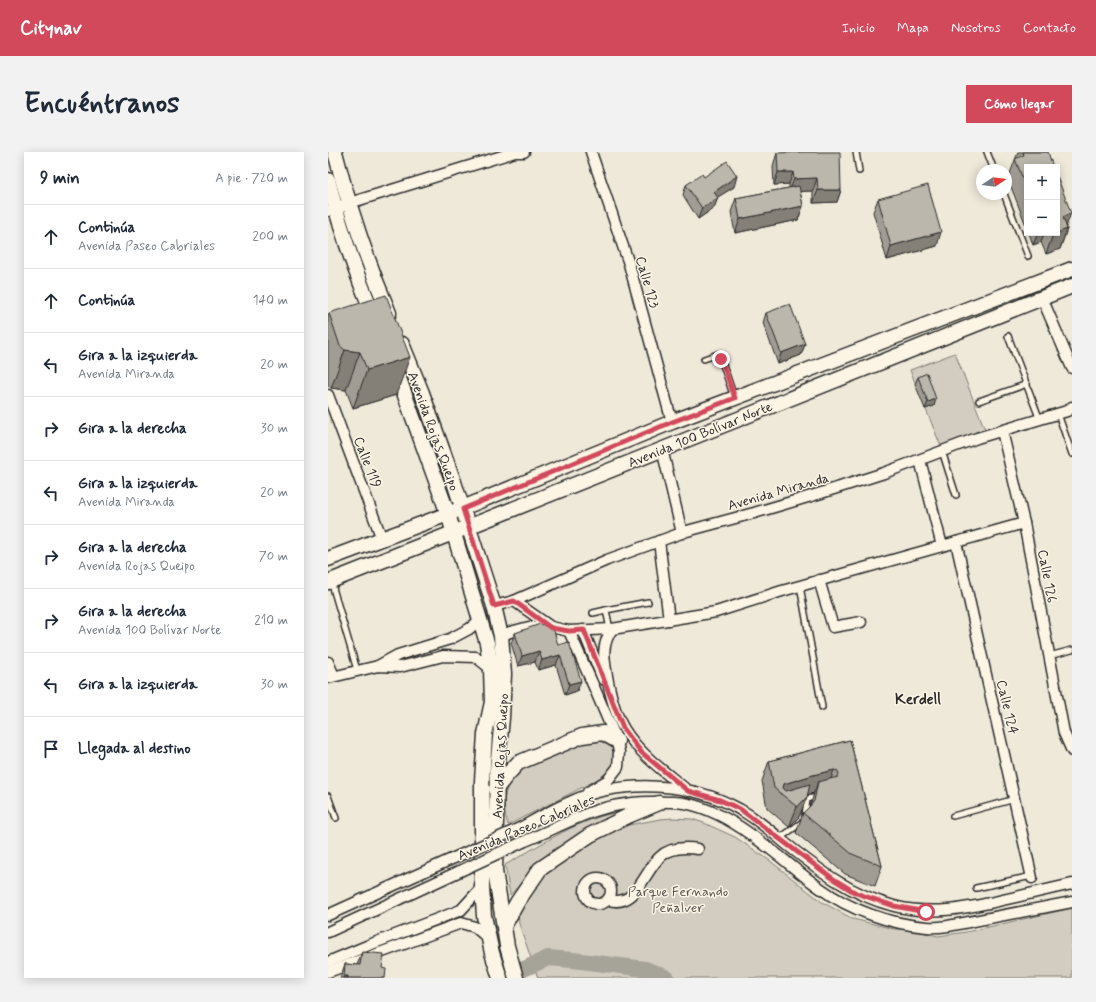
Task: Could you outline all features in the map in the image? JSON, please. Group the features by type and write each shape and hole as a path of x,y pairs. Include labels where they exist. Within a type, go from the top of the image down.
{"street":[{"name":"Avenida Rojas Queipo","path":"335,152 370,267 422,393 463,509 494,606 501,636 504,674 496,789 495,872 507,946 516,978"},
{"path":"332,209 515,152 524,152"},
{"name":"Calle 123","path":"591,152 629,264 672,422"},
{"path":"328,180 332,209 381,332"},
{"name":"Avenida 100 Bolívar Norte","path":"328,559 463,509 672,422 1072,269"},
{"name":"Avenida 100 Bolívar Norte","path":"330,581 454,533 1072,286"},
{"path":"1042,298 1072,368"},
{"name":"Avenida Rojas Queipo","path":"390,353 448,514 481,619 487,643 491,669 492,702 486,734 482,781 482,887 484,916 492,953 500,978"},
{"name":"Calle 119","path":"328,396 382,539"},
{"name":"Avenida Miranda","path":"494,606 514,601 607,560 682,533 884,474 942,451 1067,411 1072,407"},
{"name":"Calle 126","path":"1002,431 1024,523 1064,733 1072,751"},
{"path":"662,449 682,533"},
{"path":"920,460 942,546"},
{"path":"501,636 529,627 569,631 611,629 716,612 820,580 1024,523"},
{"path":"659,541 669,620"},
{"name":"Calle 124","path":"956,542 1032,877"},
{"path":"820,580 833,627 861,622"},
{"path":"514,601 551,628"},
{"path":"378,666 398,655 450,639 469,629 481,619"},
{"path":"611,629 606,637 603,654 611,697"},
{"path":"584,630 623,728 641,752 688,791"},
{"path":"569,631 616,741 619,752 618,768 608,780 573,800"},
{"path":"328,662 331,677 378,666 400,667 443,656 466,656 476,658 491,669"},
{"path":"496,789 518,763 582,736 603,733 616,741"},
{"name":"Avenida Paseo Cabriales","path":"328,915 522,827 573,800 592,794 632,786 651,786 688,791 720,800 740,809 830,876 856,893 876,901 911,910 926,912 945,911 976,906 1072,884"},
{"name":"Avenida Paseo Cabriales","path":"328,932 595,811 619,806 674,802 701,808 728,820 751,834 821,889 846,904 896,923 928,928 948,926 1072,902"},
{"path":"504,926 518,901 540,869 590,835 628,816 659,803"},
{"path":"609,900 620,901 634,893 653,864 660,856 667,852 677,848 687,847 698,850"},
{"path":"328,962 461,910 482,887"},
{"path":"328,972 462,923 476,927 489,939"}],"lane":[{"path":"856,152 859,171"},
{"path":"987,152 992,164"},
{"path":"1006,200 1028,256"},
{"path":"1008,336 1040,420"},
{"path":"704,359 718,354 720,356 735,398"},
{"path":"979,401 1026,384"},
{"path":"1058,414 1072,454"},
{"path":"942,451 956,495"},
{"path":"330,581 357,670"},
{"path":"800,586 822,707"},
{"path":"593,613 648,602"},
{"path":"606,610 611,629"},
{"path":"1049,656 1072,650"},
{"path":"328,796 336,818"},
{"path":"800,801 821,796"},
{"path":"780,838 800,825 807,811 807,799"},
{"path":"953,816 1014,799"},
{"path":"976,888 1032,877"}],"green space":[{"path":"955,353 986,432 942,449 910,370"},
{"path":"601,739 612,746 614,754 614,765 605,774 593,782 508,825 504,808 504,800 508,785 518,772 525,766 535,761 591,740"},
{"path":"625,811 526,878 510,895 505,865 577,825 609,814"},
{"name":"Parque Fernando Peñalver","path":"673,818 692,819 735,837 769,860 822,902 853,919 894,929 913,930 938,936 966,932 1072,908 1072,978 538,978 519,924 518,911 539,881 549,870 580,847 618,827"}],"building":[{"path":"840,152 841,190 818,190 817,178 794,179 793,172 778,172 777,153"},
{"path":"1023,152 1048,152 1052,164 1024,164 1024,182 1015,159 1024,155"},
{"path":"727,161 737,176 714,192 718,198 702,208 686,185 702,174 704,177"},
{"path":"1060,184 1071,213 1063,217 1067,229 1060,232"},
{"path":"928,185 941,232 891,246 878,199"},
{"path":"799,186 803,206 740,219 736,198"},
{"path":"386,295 410,357 367,370 360,352 345,350 340,346 329,313"},
{"path":"790,304 805,344 781,353 766,313"},
{"path":"927,373 936,399 928,402 918,377"},
{"path":"540,624 553,627 558,645 569,642 581,681 569,684 560,655 542,660 539,651 522,656 515,633"},
{"path":"850,740 882,866 852,854 803,813 814,801 818,782 838,777 838,771 834,770 813,775 784,784 783,788 786,791 810,784 807,797 797,807 774,788 769,761"},
{"path":"362,952 384,954 382,968 386,969 385,978 348,978 348,976 344,976 345,964 360,965"}],"waterway":[{"path":"504,978 548,958 645,969 667,978"}],"district":[{"name":"Kerdell","path":"918,699"}],"route":[{"path":"721,359 735,398 672,422 463,509 494,606 514,601 551,628 569,631 584,630 623,728 641,752 688,791 720,800 740,809 835,880 856,893 894,906 926,912"}]}
